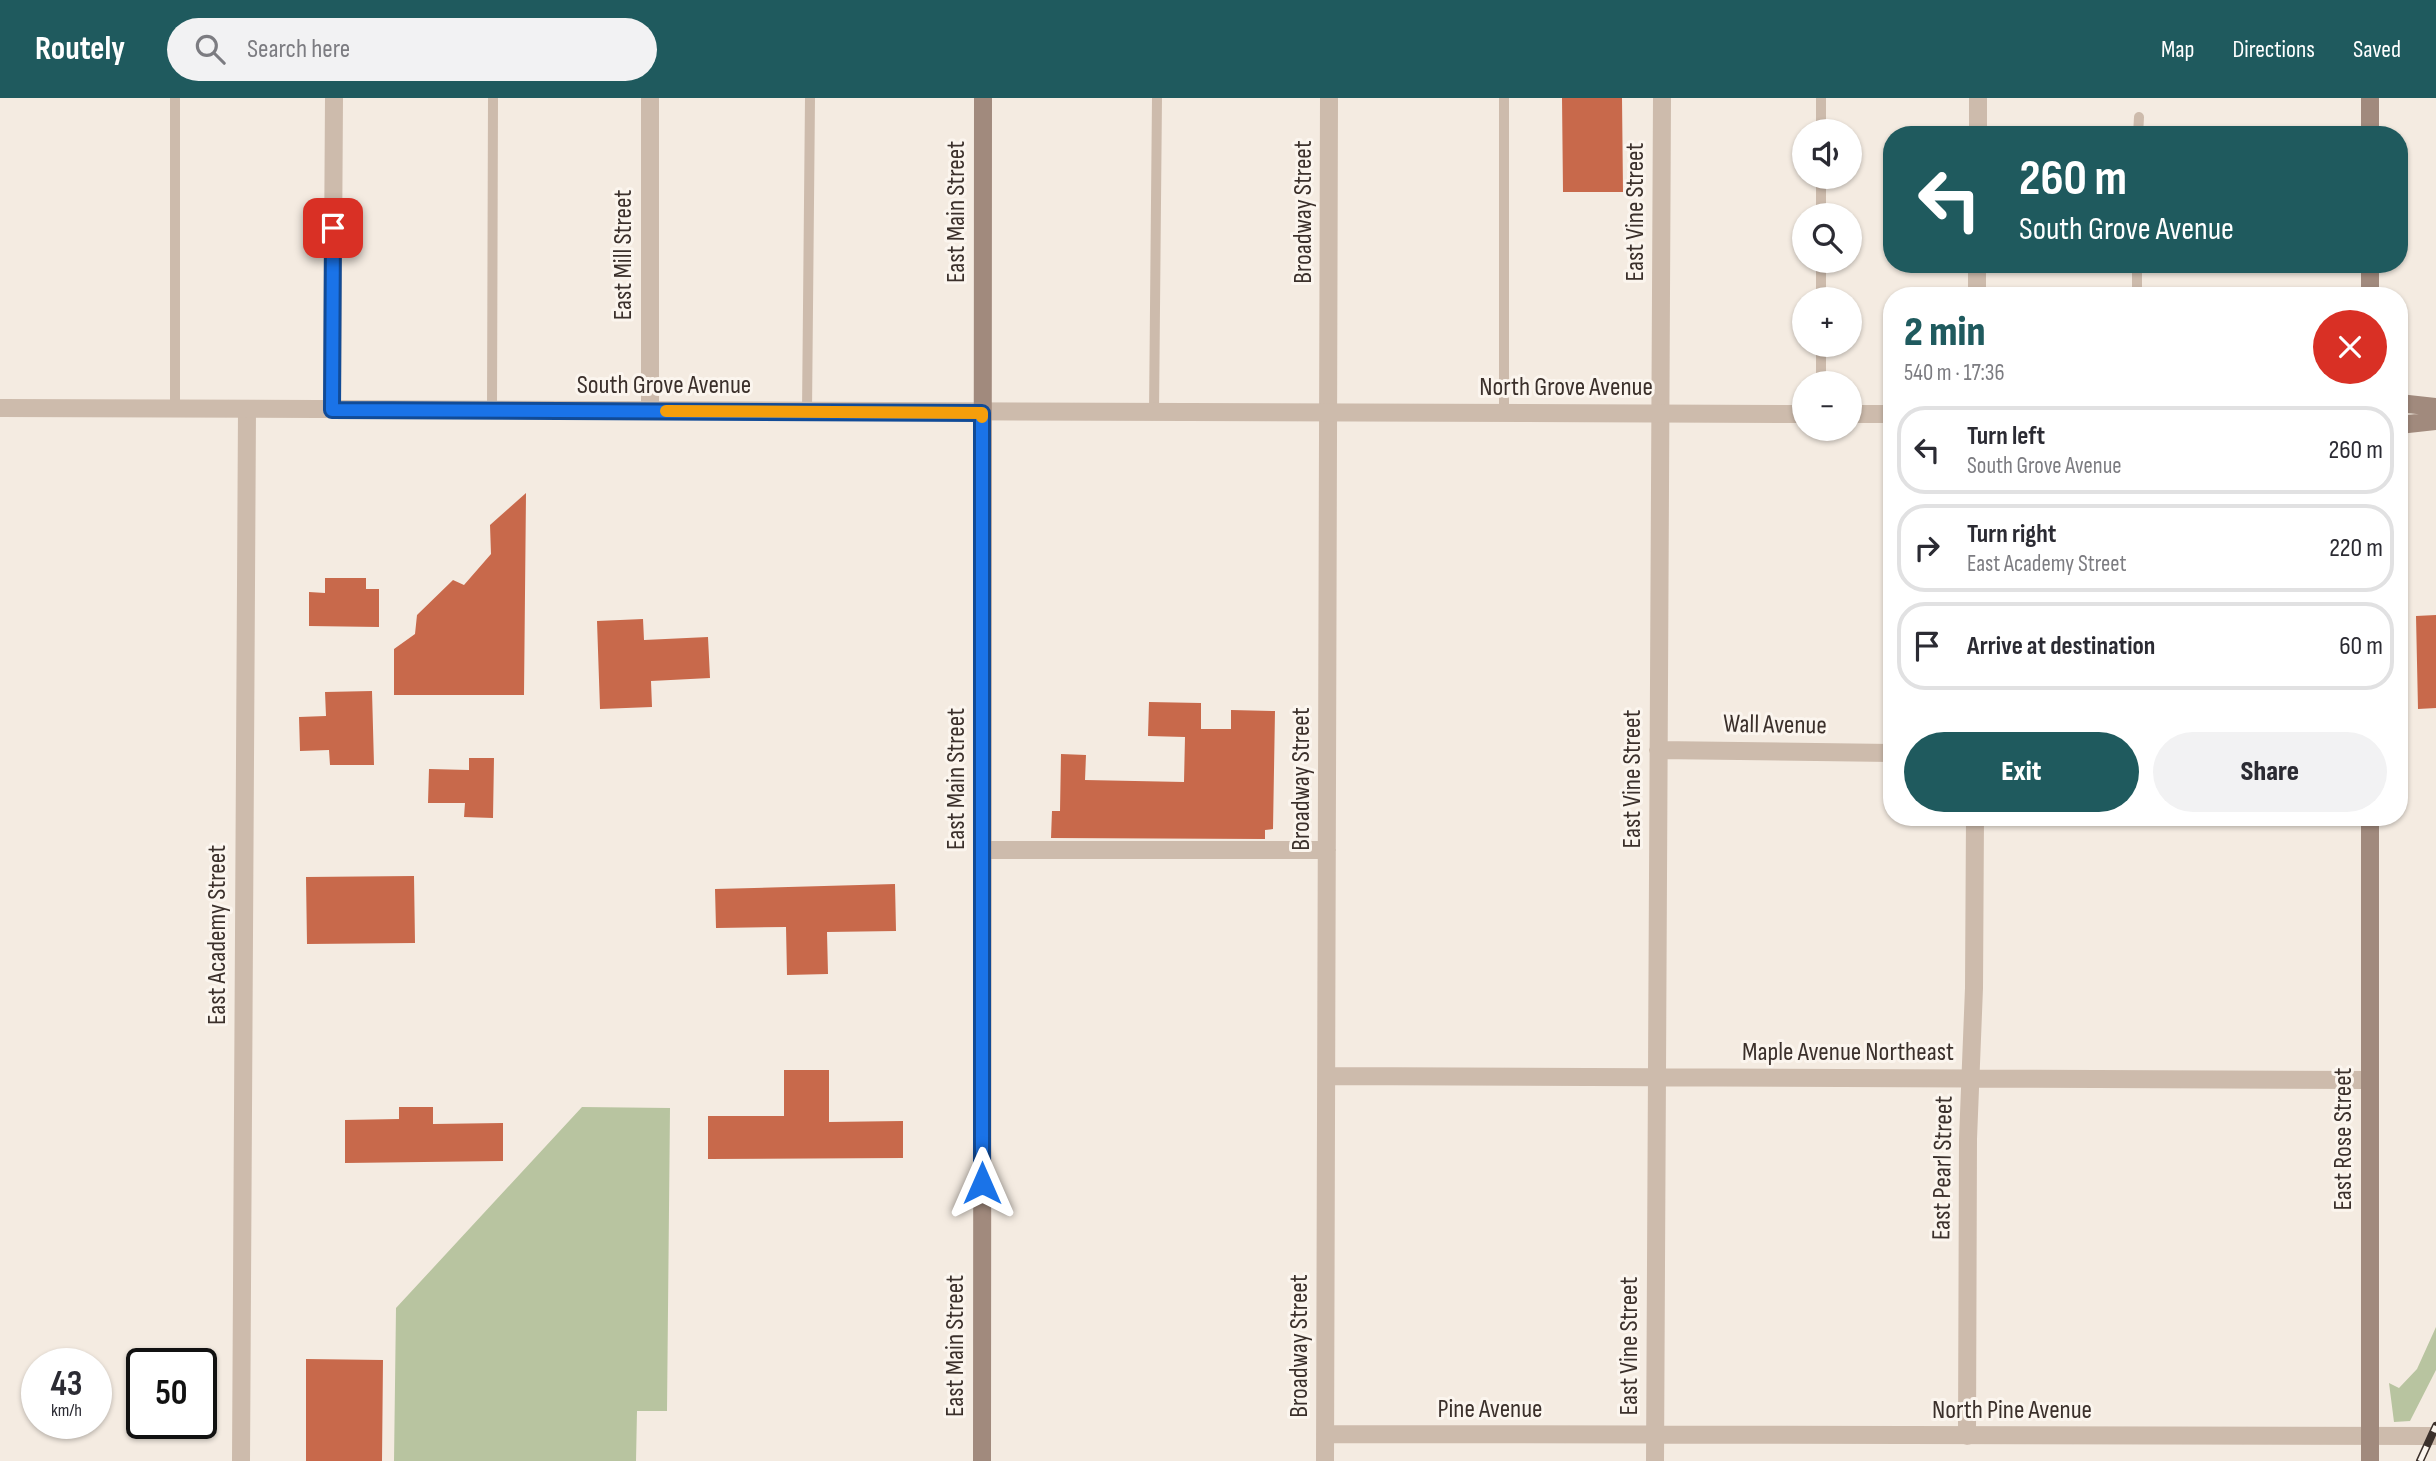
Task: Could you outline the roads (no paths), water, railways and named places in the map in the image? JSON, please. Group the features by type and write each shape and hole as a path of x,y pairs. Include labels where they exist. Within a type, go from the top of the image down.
{"main road":[{"name":"East Main Street","path":"982,1461 983,98"},
{"path":"2370,98 2370,126"},
{"path":"2408,405 2436,407"},
{"path":"2408,424 2436,421"},
{"name":"East Rose Street","path":"2370,826 2370,1461"}],"street":[{"path":"332,410 334,98"},
{"name":"East Mill Street","path":"650,98 650,411"},
{"name":"Broadway Street","path":"1325,1461 1329,98"},
{"name":"East Vine Street","path":"1655,1461 1662,98"},
{"path":"1978,98 1978,126"},
{"name":"South Grove Avenue","path":"0,408 1329,413"},
{"name":"East Academy Street","path":"240,1461 247,409"},
{"name":"North Grove Avenue","path":"1329,413 1792,414"},
{"path":"1862,414 1883,414"},
{"name":"Wall Avenue","path":"1658,750 1883,753"},
{"name":"East Pearl Street","path":"1967,1436 1968,1139 1972,1079 1975,826"},
{"path":"982,850 1327,850"},
{"name":"Maple Avenue Northeast","path":"1327,1076 2369,1080"},
{"name":"Pine Avenue","path":"1325,1434 1655,1436"},
{"name":"North Pine Avenue","path":"1655,1436 2370,1437"},
{"path":"2358,1461 2370,1437 2436,1437"}],"lane":[{"path":"176,98 176,409"},
{"path":"492,410 493,98"},
{"path":"807,412 810,98"},
{"path":"1154,413 1157,98"},
{"path":"1503,414 1504,98"},
{"path":"1821,98 1821,119"},
{"path":"2138,117 2138,126"}],"railway":[{"path":"2420,1461 2436,1426"}]}
